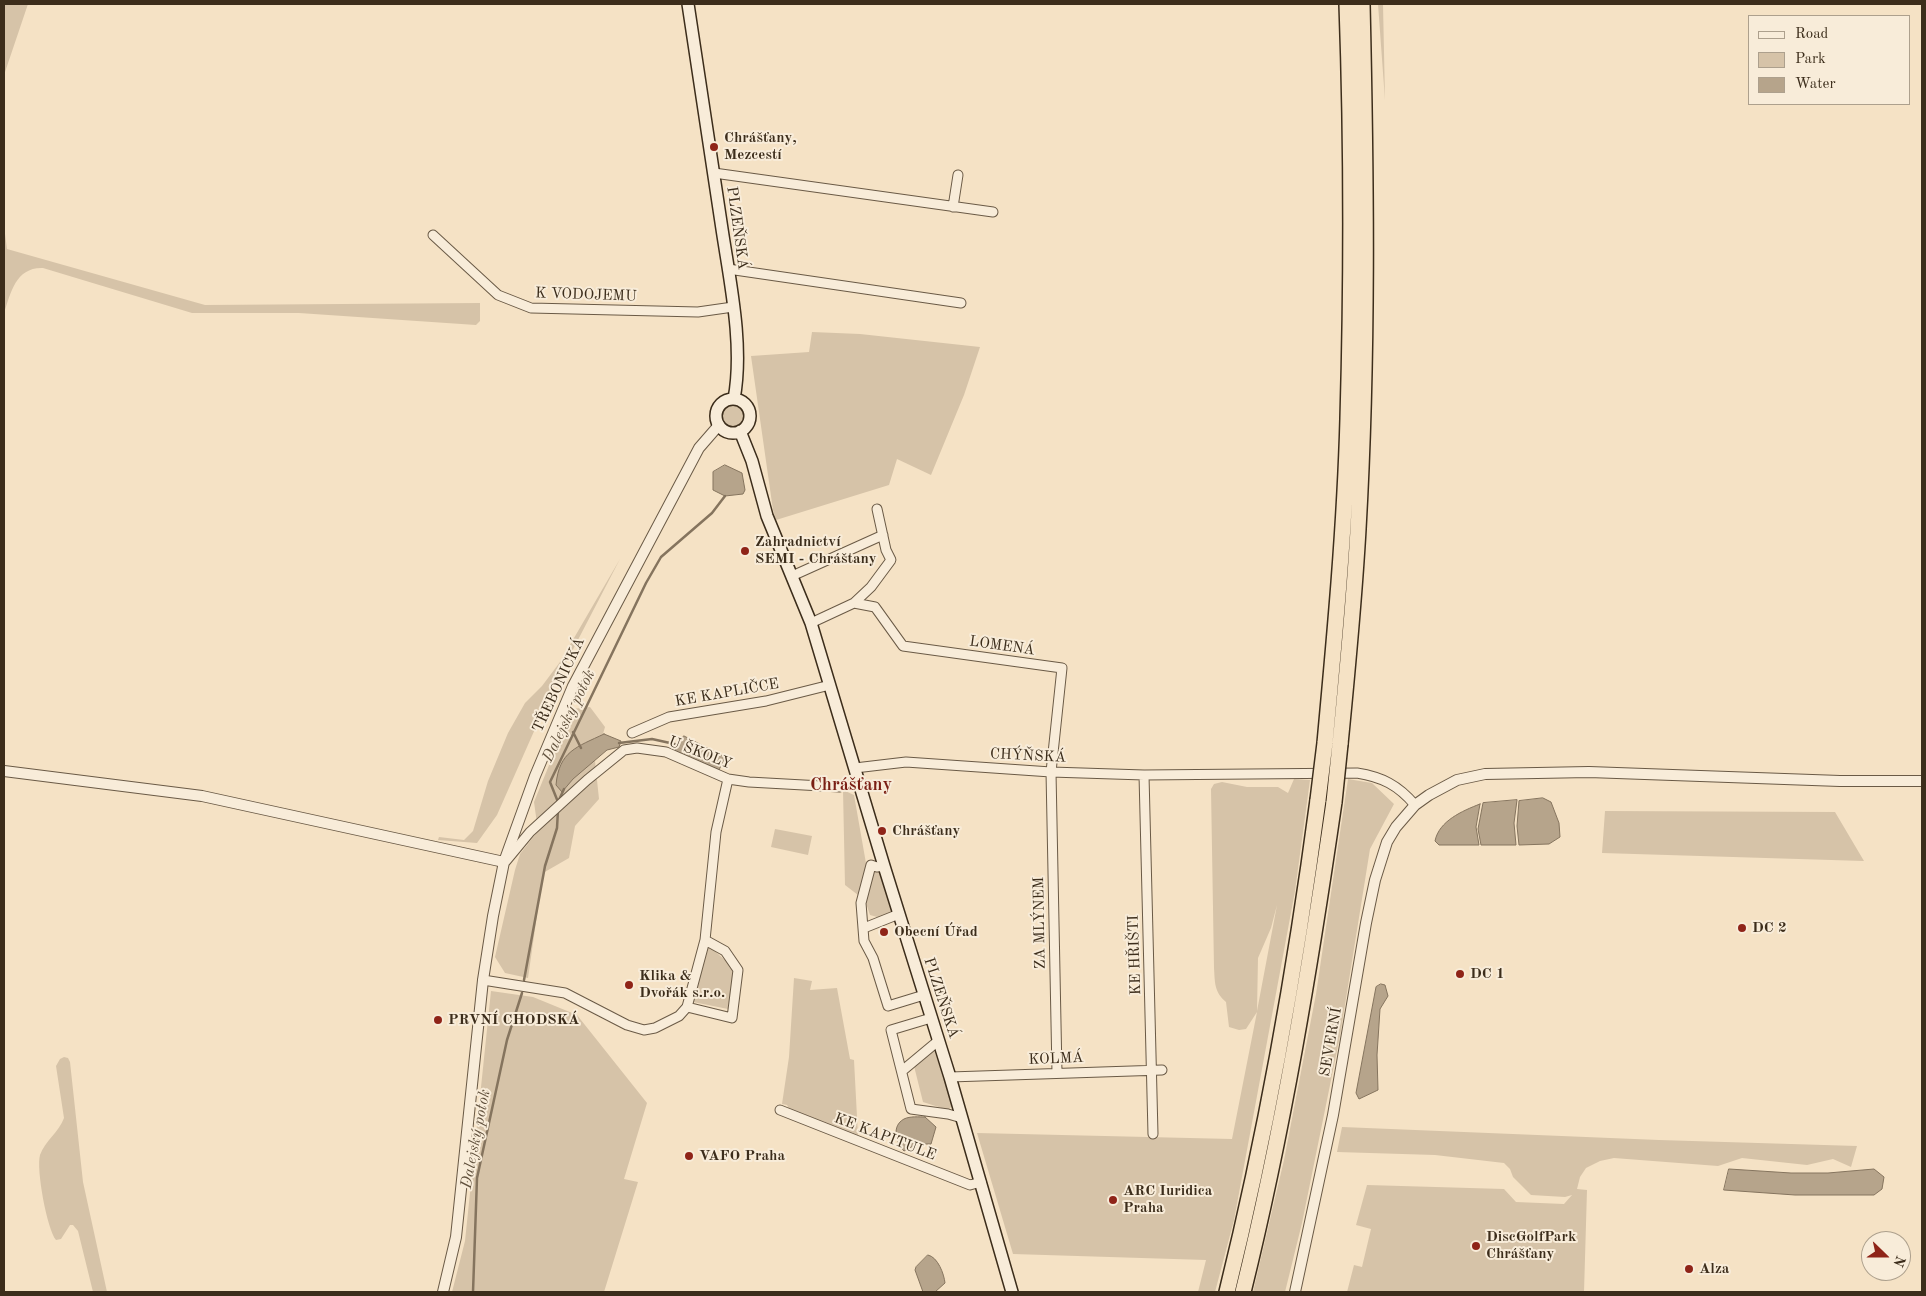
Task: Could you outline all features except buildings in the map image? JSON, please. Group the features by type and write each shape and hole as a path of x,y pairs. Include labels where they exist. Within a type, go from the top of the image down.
{"highway":[{"path":"1243,1292 1262,1216 1288,1087 1308,976 1334,802 1333,744 1348,420 1351,227 1347,4"},
{"path":"1227,1292 1247,1211 1272,1094 1293,978 1318,800 1333,744 1358,531 1363,422 1366,256 1362,4"}],"main road":[{"name":"PLZEŇSKÁ","path":"688,4 733,307 738,365 734,399"},
{"path":"734,399 745,404 750,413 747,424 740,431 728,432 719,425 716,414 717,409 724,401 734,399"},
{"name":"PLZEŇSKÁ","path":"740,431 752,461 767,516 811,623 950,1077 1012,1292"}],"street":[{"path":"714,173 993,212"},
{"path":"953,207 958,175"},
{"name":"K VODOJEMU","path":"434,235 498,295 531,308 698,312 733,307"},
{"path":"728,269 961,303"},
{"name":"TŘEBONICKÁ","path":"443,1292 456,1237 483,980 504,862 535,776 573,686 699,448 719,425"},
{"path":"811,623 854,603 871,587 891,560 886,550 877,509"},
{"path":"792,576 883,535"},
{"name":"LOMENÁ","path":"854,603 875,607 903,646 1062,668 1051,772"},
{"name":"KE KAPLIČCE","path":"632,733 669,717 766,701 830,685"},
{"name":"U ŠKOLY","path":"504,862 530,832 624,750 636,748 666,752 728,779 840,787"},
{"name":"CHÝŇSKÁ","path":"855,768 906,762 1051,772 1144,775 1364,774 1389,782 1406,795 1415,805"},
{"path":"4,772 202,796 504,862"},
{"name":"ZA MLÝNEM","path":"1051,772 1057,1073"},
{"name":"SEVERNÍ","path":"1295,1292 1332,1124 1375,880 1387,842 1396,827 1415,805 1428,795 1457,780 1485,774 1589,772 1840,781 1922,781"},
{"name":"KE HŘIŠTI","path":"1144,775 1153,1134"},
{"path":"483,980 564,993 627,1024 644,1030 656,1028 679,1016 687,1007 705,940 716,832 728,779"},
{"path":"884,866 871,865 861,903 864,941 873,958 888,1006 924,995"},
{"path":"864,928 899,914"},
{"path":"687,1007 732,1018 738,970 725,951 705,940"},
{"path":"931,1018 891,1030 911,1109 948,1114 962,1118"},
{"path":"902,1071 938,1041"},
{"name":"KOLMÁ","path":"950,1077 1162,1070"},
{"name":"KE KAPITULE","path":"780,1110 970,1185 981,1182"}],"green space":[{"path":"4,4 28,4 4,75"},
{"path":"1378,4 1383,4 1385,100"},
{"path":"4,226 7,249 205,305 480,303 480,321 476,325 299,313 192,313 43,268 34,269 21,276 12,289 4,313"},
{"path":"812,332 860,334 980,347 964,395 931,475 897,459 889,485 776,520 751,356 809,352"},
{"path":"733,404 741,407 744,415 741,423 733,426 725,423 722,415 725,407"},
{"path":"620,559 554,686 497,815 477,843 438,840 439,837 464,840 473,831 488,781 508,733 525,703 542,686 560,662"},
{"path":"590,707 605,727 595,761 599,799 575,826 569,858 543,873 528,978 505,973 495,957 520,854 538,831 534,802 572,709"},
{"path":"1294,779 1310,780 1295,891 1234,1220 1215,1292 1198,1292 1206,1260 1013,1254 977,1133 1232,1139 1257,1012 1246,1029 1239,1030 1229,1027 1226,1002 1219,994 1216,986 1214,968 1211,789 1214,784 1222,782 1247,787 1278,787 1288,793","holes":["1277,905 1257,1011 1258,958 1271,928"]},
{"path":"1348,779 1372,783 1394,804 1370,849 1340,1036 1302,1223 1285,1292 1253,1292 1284,1160 1316,994"},
{"path":"843,790 854,795 867,869 858,895 845,885"},
{"path":"1605,811 1835,812 1864,861 1602,853"},
{"path":"775,829 812,836 808,855 771,847"},
{"path":"879,870 893,913 881,918 870,915 865,900 870,874"},
{"path":"709,946 734,968 728,1009 693,1002"},
{"path":"794,978 812,981 810,990 837,988 850,1059 854,1060 858,1136 789,1109 787,1105 782,1104 789,1057"},
{"path":"491,991 533,997 577,1015 647,1103 624,1179 638,1182 604,1292 452,1292 465,1241"},
{"path":"934,1050 953,1105 948,1110 923,1102 914,1066"},
{"path":"68,1058 70,1062 83,1182 107,1292 93,1292 78,1231 73,1225 70,1225 61,1239 56,1240 49,1224 43,1199 40,1155 64,1118 56,1066 60,1059"},
{"name":"DiscGolfPark Chrášťany","path":"1342,1127 1857,1146 1851,1167 1833,1159 1807,1165 1742,1158 1718,1166 1614,1158 1600,1161 1586,1168 1580,1177 1577,1189 1587,1190 1584,1292 1347,1292 1354,1265 1362,1267 1371,1229 1356,1225 1367,1185 1504,1189 1516,1202 1564,1204 1572,1195 1565,1197 1531,1195 1513,1177 1510,1169 1504,1163 1435,1155 1337,1152"}],"water":[{"path":"725,465 742,473 745,490 743,494 725,496 713,490 713,472"},
{"path":"604,734 621,741 619,747 607,750 573,779 562,792 556,785 565,757 578,747"},
{"path":"684,736 725,757 719,770 675,751"},
{"path":"1543,798 1551,802 1559,823 1560,837 1549,844 1519,845 1517,826 1519,801"},
{"path":"1517,800 1514,823 1516,845 1481,845 1478,829 1483,803"},
{"path":"1480,804 1476,827 1479,845 1439,845 1435,841 1437,834 1446,822"},
{"path":"1381,984 1385,985 1388,996 1380,1009 1377,1055 1378,1090 1359,1099 1356,1093 1376,987"},
{"path":"925,1117 936,1127 931,1144 917,1144 904,1151 897,1139 897,1126 906,1118"},
{"path":"1729,1169 1828,1173 1874,1169 1884,1177 1882,1189 1874,1195 1795,1195 1724,1190"},
{"path":"928,1255 938,1262 945,1283 935,1292 923,1292 915,1270"}],"waterway":[{"name":"Dalejský potok","path":"558,802 550,782 646,583 661,557 712,513 725,496"},
{"path":"573,732 581,748"},
{"path":"619,743 652,739 679,745"},
{"path":"559,800 564,789"},
{"name":"Dalejský potok","path":"524,980 545,866 557,828 558,810"},
{"name":"Dalejský potok","path":"473,1292 477,1178 507,1040 522,993"}],"place":[{"name":"Chrášťany, Mezcestí","path":"714,147"},
{"name":"Zahradnictví SEMI - Chráštany","path":"745,551"},
{"name":"Chrášťany","path":"882,831"},
{"name":"DC 2","path":"1742,928"},
{"name":"Obecní Úřad","path":"884,932"},
{"name":"DC 1","path":"1460,974"},
{"name":"Klika & Dvořák s.r.o.","path":"629,985"},
{"name":"PRVNÍ CHODSKÁ","path":"438,1020"},
{"name":"VAFO Praha","path":"689,1156"},
{"name":"ARC Iuridica Praha","path":"1113,1200"},
{"name":"DiscGolfPark Chrášťany","path":"1476,1246"},
{"name":"Alza","path":"1689,1269"}],"district":[{"name":"Chrášťany","path":"851,785"}]}
